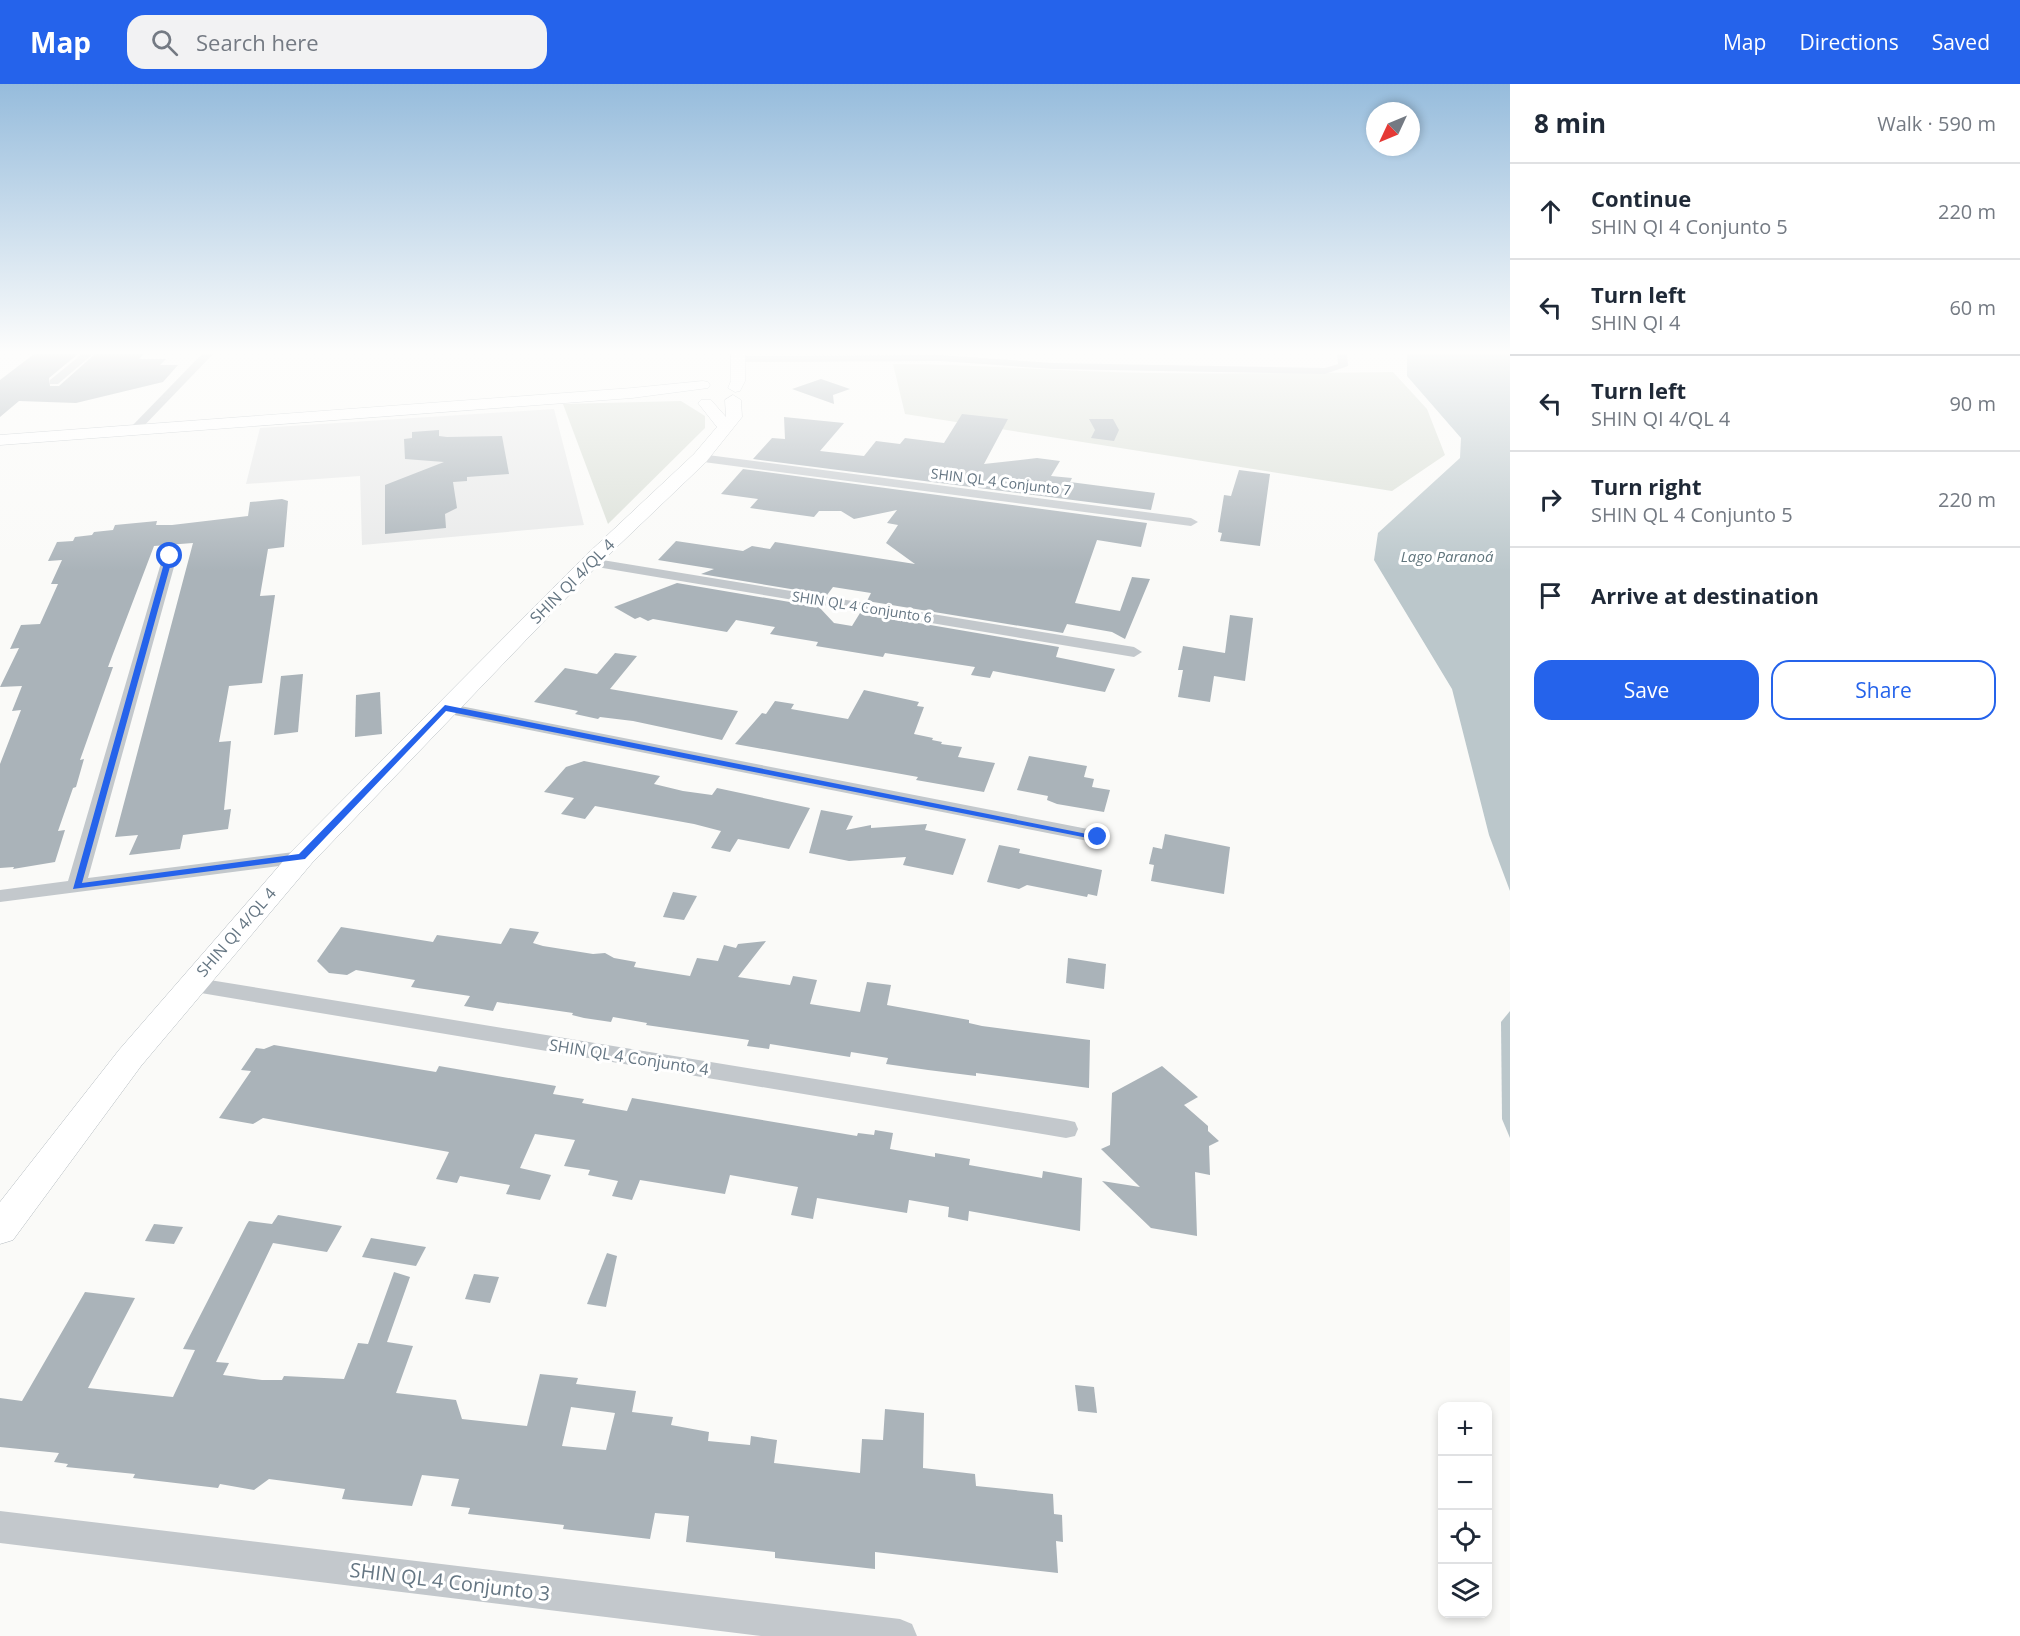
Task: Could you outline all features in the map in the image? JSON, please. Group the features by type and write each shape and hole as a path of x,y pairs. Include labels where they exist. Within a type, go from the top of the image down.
{"street":[{"path":"134,430 137,426"},
{"path":"0,440 182,426"},
{"name":"SHIN QI 4/QL 4","path":"0,1229 123,1067 302,857 590,562 700,458 725,426"},
{"name":"SHIN QL 4 Conjunto 7","path":"700,458 1191,522"},
{"path":"76,887 170,556"},
{"name":"SHIN QL 4 Conjunto 6","path":"590,562 1134,652"},
{"path":"445,708 1098,837"},
{"path":"0,896 302,857"},
{"name":"SHIN QL 4 Conjunto 4","path":"191,985 1066,1129"},
{"name":"SHIN QL 4 Conjunto 3","path":"0,1527 900,1636"}],"shaded area":[{"path":"559,426 584,525 362,545 360,476 246,484 260,428"},
{"path":"571,426 705,426 705,428 608,524"},
{"path":"984,426 1434,426 1445,455 1392,491"}],"water":[{"name":"Lago Paranoá","path":"1451,426 1510,426 1510,891 1489,835 1452,689 1374,560 1378,533 1460,458 1461,438"},
{"path":"1510,1011 1510,1138 1502,1119 1501,1022"}],"building":[{"path":"784,426 841,426 820,451 864,456 876,441 900,444 905,438 944,443 954,426 1004,426 984,464 1037,458 1060,461 1051,476 1072,478 1070,482 1155,493 1151,510 753,459 772,438 785,439"},
{"path":"1093,426 1117,426 1119,430 1114,441 1091,438 1095,430"},
{"path":"439,430 439,436 447,437 502,436 509,474 467,477 467,481 453,482 457,508 445,514 446,528 385,534 385,485 444,462 405,459 404,439 412,438 412,432"},
{"path":"743,469 1147,523 1141,547 1097,540 1075,603 1120,611 1132,577 1150,579 1125,639 1112,632 1067,624 1063,633 867,601 871,593 833,587 827,595 701,574 714,569 658,560 676,541 743,551 752,546 770,549 775,542 915,564 886,543 898,525 887,523 897,510 854,519 841,511 819,511 814,517 750,508 758,499 721,494"},
{"path":"1239,470 1270,474 1260,546 1220,541 1222,533 1218,532 1224,495 1231,496"},
{"path":"282,499 288,501 284,547 268,549 260,596 275,595 262,683 229,686 219,742 231,741 224,810 231,809 228,829 183,835 180,849 129,855 138,835 115,837 193,543 154,546 108,667 113,667 80,760 84,759 76,787 73,788 58,831 65,830 55,862 13,869 14,867 0,868 0,764 21,710 12,711 22,686 0,687 19,648 10,649 21,625 40,624 58,584 51,584 62,560 48,561 57,542 73,541 75,537 113,530 115,525 157,521 156,525 172,525 248,516 250,502"},
{"path":"677,583 819,607 834,623 852,626 860,613 1059,647 1056,657 1115,669 1105,692 993,671 990,678 971,675 975,667 885,653 883,657 816,646 818,642 770,634 775,627 736,620 727,632 653,619 648,621 640,617 635,619 614,607"},
{"path":"1230,615 1253,618 1245,681 1214,676 1210,702 1178,697 1183,670 1178,670 1183,646 1225,653"},
{"path":"615,653 637,656 610,689 738,711 722,740 633,721 600,717 598,719 575,714 578,711 534,702 565,668 597,674"},
{"path":"303,674 298,732 274,735 281,676"},
{"path":"864,690 919,702 917,706 924,707 914,734 933,738 932,740 942,742 941,744 962,747 958,757 995,763 984,792 916,780 918,777 735,744 762,713 766,714 775,701 794,704 791,709 848,719"},
{"path":"380,692 382,734 355,737 356,695"},
{"path":"1029,756 1087,766 1084,777 1094,779 1092,787 1110,790 1104,812 1057,804 1047,800 1048,796 1017,790"},
{"path":"584,761 660,776 654,784 683,791 712,795 717,788 810,808 789,849 738,839 730,852 711,848 721,831 694,824 595,806 585,819 561,814 574,798 544,792 566,767"},
{"path":"821,810 853,816 846,830 871,825 871,828 927,824 925,830 966,839 953,875 903,865 906,857 849,861 809,853"},
{"path":"1165,834 1230,847 1224,894 1151,881 1154,865 1149,864 1153,847 1162,849"},
{"path":"999,845 1020,849 1019,853 1102,870 1097,896 1088,894 1087,897 1027,885 1019,889 987,882"},
{"path":"673,892 697,896 684,920 663,917"},
{"path":"341,927 433,942 437,935 501,944 510,928 539,932 533,943 593,954 605,953 614,958 636,962 634,967 690,976 697,958 718,961 724,945 736,948 738,944 766,941 738,977 790,985 793,976 817,980 810,1004 860,1012 867,982 891,985 887,1005 969,1020 969,1023 982,1026 1090,1040 1089,1088 886,1064 888,1058 851,1052 850,1057 770,1044 769,1049 747,1046 749,1040 646,1025 647,1023 613,1017 611,1022 584,1018 572,1015 573,1013 497,1002 493,1011 464,1006 470,996 411,987 415,980 356,970 347,975 329,973 317,961"},
{"path":"1068,958 1106,964 1104,989 1066,983"},
{"path":"274,1045 436,1072 439,1066 556,1086 553,1094 584,1099 582,1103 627,1111 632,1098 857,1136 858,1133 874,1135 875,1130 893,1133 890,1149 935,1157 935,1153 970,1159 969,1165 1042,1178 1043,1171 1082,1178 1080,1231 969,1211 968,1221 948,1217 949,1207 909,1200 907,1213 817,1198 813,1219 791,1215 798,1187 730,1175 725,1194 640,1180 632,1200 612,1196 618,1181 588,1175 590,1170 564,1166 575,1140 535,1134 520,1168 551,1175 540,1200 506,1194 510,1185 460,1176 457,1183 436,1179 449,1152 263,1118 253,1124 219,1118 251,1071 241,1070 256,1048 264,1049"},
{"path":"1162,1066 1198,1097 1184,1105 1208,1126 1208,1131 1219,1141 1209,1146 1210,1175 1195,1172 1197,1236 1151,1228 1102,1181 1140,1187 1101,1149 1110,1145 1112,1093"},
{"path":"278,1215 342,1226 327,1252 273,1243 216,1362 229,1363 223,1375 262,1380 282,1380 284,1376 344,1379 358,1343 368,1344 394,1272 410,1277 387,1342 413,1346 396,1393 456,1400 462,1419 527,1426 540,1374 578,1378 576,1384 636,1391 632,1412 673,1417 671,1425 709,1432 708,1441 750,1445 751,1436 777,1440 774,1463 860,1473 862,1439 883,1440 885,1409 924,1413 923,1468 975,1474 976,1486 1053,1494 1054,1514 1062,1515 1063,1542 1056,1541 1058,1573 875,1552 875,1569 775,1558 775,1552 686,1542 689,1516 655,1513 650,1539 563,1529 564,1525 468,1514 470,1508 451,1506 459,1479 422,1475 412,1506 342,1499 345,1489 269,1479 254,1490 220,1484 218,1488 133,1478 135,1474 66,1467 68,1464 54,1462 59,1453 0,1447 0,1398 22,1401 85,1292 135,1298 88,1388 173,1397 195,1350 183,1349 247,1224 249,1221 272,1224","holes":["571,1407 615,1413 606,1450 562,1446"]},
{"path":"154,1224 183,1227 174,1244 145,1241"},
{"path":"371,1238 426,1247 416,1266 362,1257"},
{"path":"607,1253 617,1256 606,1307 587,1304"},
{"path":"474,1274 499,1277 490,1303 465,1299"},
{"path":"1075,1385 1094,1387 1097,1413 1078,1411"}],"route":[{"path":"170,556 76,887 302,857 445,708 1098,837"}]}
